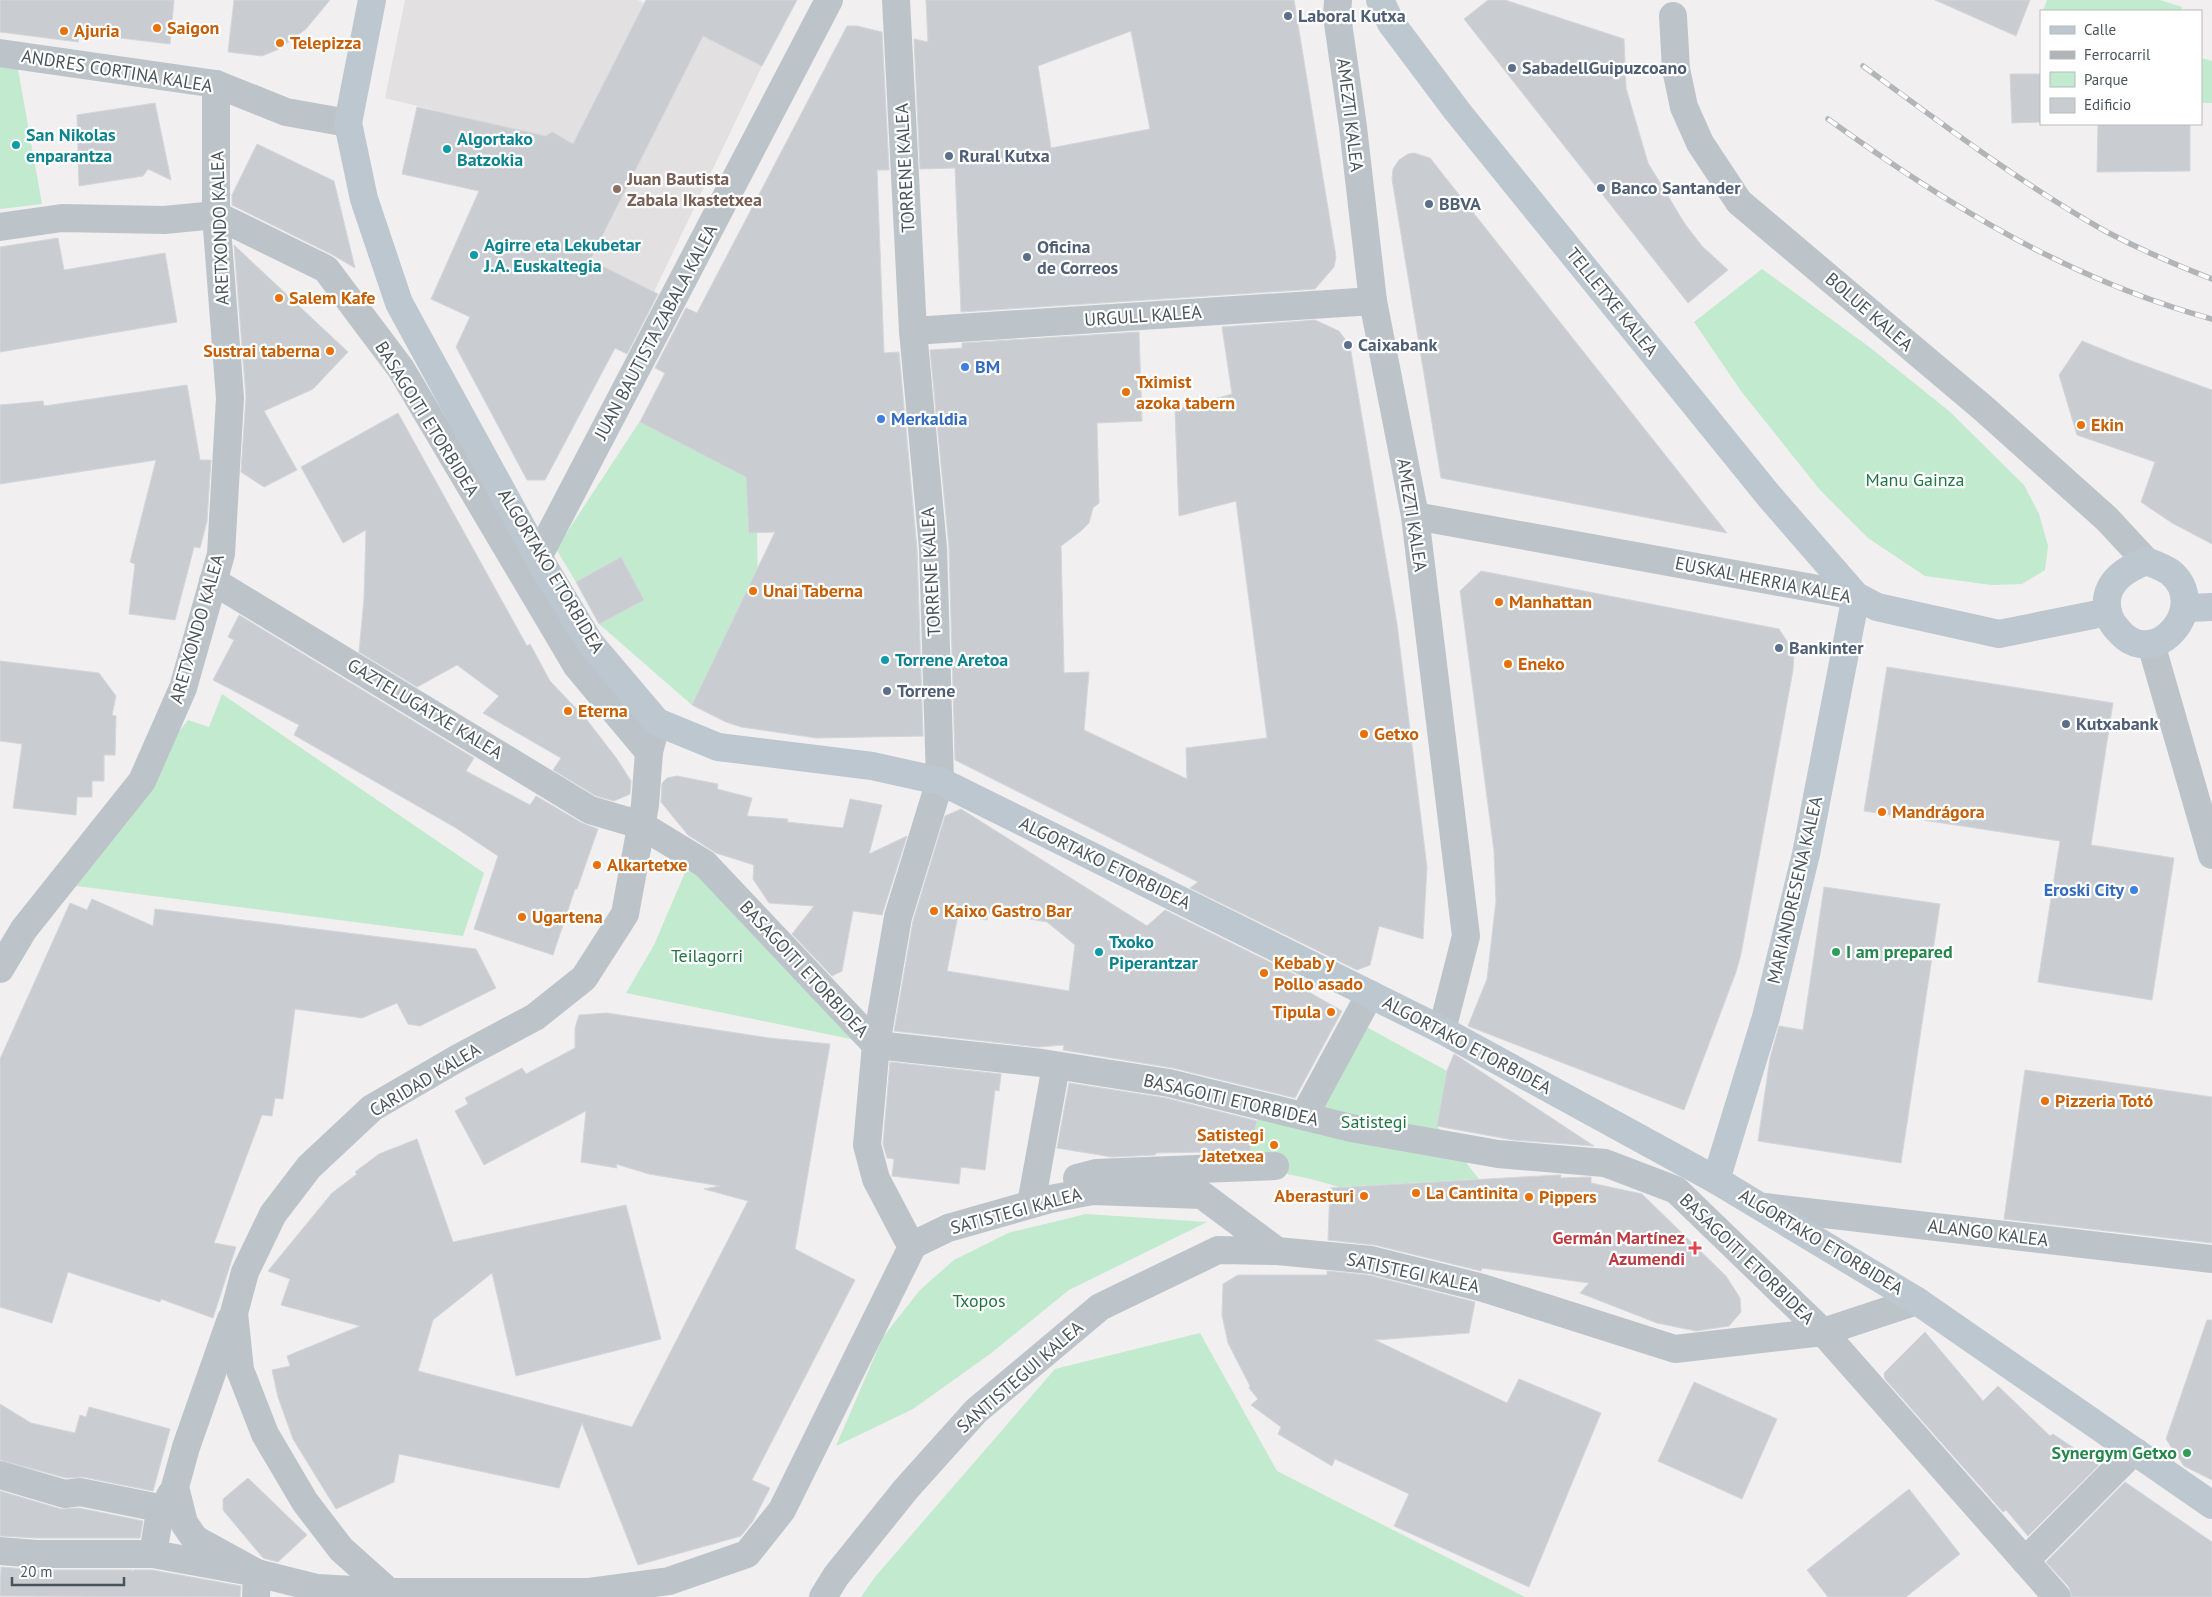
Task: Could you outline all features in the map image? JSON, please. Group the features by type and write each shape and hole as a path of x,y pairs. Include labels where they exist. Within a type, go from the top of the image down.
{"street":[{"name":"ALGORTAKO ETORBIDEA","path":"372,0 348,123 364,199 399,303 538,557 590,643 657,722 718,747 872,766 940,781 1442,1030 1764,1207 1917,1301 2212,1505"},
{"name":"JUAN BAUTISTA ZABALA KALEA","path":"538,557 829,0"},
{"name":"TORRENE KALEA","path":"896,0 913,331 933,548 940,781 898,917 876,1045 867,1145 876,1179 907,1238 913,1245"},
{"name":"AMEZTI KALEA","path":"1338,0 1337,16 1354,138 1373,301 1414,516 1466,936 1442,1030"},
{"name":"TELLETXE KALEA","path":"1380,0 1391,23 1457,111 1769,496 1856,596"},
{"name":"BOLUE KALEA","path":"1673,16 1676,69 1684,107 1700,143 1739,202 1983,408 2107,519 2146,561"},
{"name":"ANDRES CORTINA KALEA","path":"0,53 216,84 286,112 348,123"},
{"name":"ARETXONDO KALEA","path":"0,969 24,929 142,781 183,688 221,554 230,398 216,215 216,84"},
{"path":"0,227 62,218 164,220 216,215"},
{"name":"BASAGOITI ETORBIDEA","path":"216,215 326,268 401,370 577,666 649,752"},
{"name":"URGULL KALEA","path":"913,331 1373,301"},
{"name":"EUSKAL HERRIA KALEA","path":"1414,516 1856,596 1877,607 1999,634 2108,612"},
{"path":"2146,561 2170,572 2180,582 2186,594 2199,608 2183,621 2175,632 2164,640 2151,644 2139,643 2124,636 2112,623 2108,612 2107,598 2112,586 2120,575 2146,561"},
{"name":"GAZTELUGATXE KALEA","path":"213,581 590,810 641,825"},
{"name":"MARIANDRESENA KALEA","path":"1716,1180 1766,1017 1804,864 1856,596"},
{"path":"2151,644 2212,855"},
{"name":"CARIDAD KALEA","path":"389,1592 341,1549 305,1502 265,1434 240,1370 234,1313 245,1272 273,1214 309,1167 372,1108 458,1058 535,1017 584,978 625,914 641,825 649,752 657,722"},
{"name":"BASAGOITI ETORBIDEA","path":"641,825 705,864 876,1045 1056,1066 1170,1083 1351,1128 1498,1154 1605,1163 1676,1190 1823,1332 2057,1597"},
{"path":"1304,1116 1370,994"},
{"path":"1032,1196 1056,1066"},
{"path":"1032,1196 1096,1173 1275,1166"},
{"name":"SATISTEGI KALEA","path":"913,1245 948,1228 1032,1196 1050,1199 1093,1191 1202,1195 1277,1251 1380,1263 1483,1288 1675,1349 1823,1332 1917,1301"},
{"name":"ALANGO KALEA","path":"1764,1207 2212,1259"},
{"path":"0,1550 36,1554 153,1554 256,1585 389,1592 588,1592 669,1581 747,1554 782,1510 913,1245"},
{"name":"SANTISTEGUI KALEA","path":"823,1597 836,1576 906,1489 976,1411 1100,1307 1218,1250 1277,1251"},
{"path":"153,1554 159,1518 169,1498 234,1313"},
{"path":"2025,1561 2131,1454 2136,1452"},
{"path":"0,1475 65,1494 80,1492 169,1498"},
{"path":"169,1498 195,1539 256,1585"}],"shaded area":[{"name":"Juan Bautista Zabala Ikastetxea","path":"405,0 638,0 762,66 654,292 555,243 492,268 557,135 552,132 546,136 385,98"}],"green space":[{"path":"2047,0 2160,0 2182,7 2181,10 2043,10"},
{"path":"2202,58 2212,61 2212,103 2202,103"},
{"path":"0,63 17,64 42,204 0,209"},
{"name":"Manu Gainza","path":"1762,269 1868,346 1949,411 2024,485 2039,514 2048,546 2045,570 2022,584 1992,585 1925,576 1868,538 1820,490 1741,391 1694,322"},
{"path":"640,421 750,479 749,533 757,532 758,582 751,583 692,705 599,624 644,600 621,558 576,582 556,549"},
{"path":"222,694 484,873 463,936 61,884 188,720 209,727"},
{"name":"Teilagorri","path":"690,861 856,1040 626,993 654,945"},
{"name":"Satistegi","path":"1361,1024 1447,1071 1437,1126 1479,1179 1339,1187 1274,1171 1249,1155 1259,1114 1313,1102"},
{"name":"Txopos","path":"1086,1214 1207,1222 1069,1290 990,1354 913,1409 836,1446 883,1337 920,1290 954,1260 1008,1233"},
{"path":"1200,1333 1277,1471 1525,1597 861,1597 875,1577 1055,1369"}],"building":[{"path":"0,0 174,0 170,44 79,33 78,42 0,32"},
{"path":"234,0 330,0 306,29 279,49 262,56 228,52"},
{"path":"646,0 797,0 762,66 703,36 590,260 658,294 627,354 615,348 545,480 527,480 456,347 470,317 431,299 479,191 402,174 417,107 546,136 552,132 573,144"},
{"path":"926,0 1294,0 1336,257 1334,267 1315,289 961,312 955,168 920,169 914,39 928,42","holes":["1131,31 1150,129 1051,148 1038,66"]},
{"path":"1488,0 1505,0 1624,39 1626,88 1648,163 1685,224 1702,246 1728,270 1688,303 1464,19"},
{"path":"1935,0 2030,0 2016,36"},
{"path":"847,26 857,26 882,32 889,170 877,170 884,353 899,352 917,549 923,736 816,738 741,727 726,722 692,705 775,532 749,533 746,477 640,422 665,373 655,368 686,308 697,313"},
{"path":"2010,74 2040,74 2040,122 2012,123"},
{"path":"155,103 171,180 148,169 143,176 79,186 77,115"},
{"path":"2098,125 2190,125 2190,171 2097,172"},
{"path":"257,144 334,181 355,268 333,255 232,205 232,195"},
{"path":"1414,153 1430,158 1727,533 1441,478 1392,179 1393,169 1399,160 1408,154"},
{"path":"58,238 64,270 165,253 177,322 0,352 0,247"},
{"path":"234,245 348,352 313,389 264,411 297,470 264,487 241,472 246,397"},
{"path":"1315,320 1339,331 1350,346 1397,624 1427,867 1423,939 1379,926 1370,965 1357,970 1190,888 1198,882 955,760 949,547 930,350 962,348 962,343 1139,332 1142,421 1097,423 1099,503 1093,508 1089,523 1061,546 1064,673 1089,672 1084,730 1187,779 1186,748 1267,738 1236,501 1179,516 1175,410 1232,394 1222,327"},
{"path":"2082,341 2212,390 2212,544 2172,523 2141,502 2155,462 2077,435 2059,375"},
{"path":"187,385 200,460 211,460 207,521 200,548 194,547 175,620 129,614 135,564 130,562 156,460 0,484 0,405 43,401 44,406"},
{"path":"398,413 527,646 530,644 550,681 587,720 617,759 631,781 630,794 614,801 596,796 553,770 561,758 483,713 499,696 457,665 417,687 359,652 364,599 366,530 343,543 301,467"},
{"path":"621,557 644,600 599,624 576,582"},
{"path":"1481,571 1779,629 1794,652 1793,670 1741,954 1684,1110 1468,1026 1487,979 1496,901 1494,851 1460,591"},
{"path":"239,615 474,758 466,771 530,805 536,796 582,823 598,829 553,955 474,929 498,856 456,828 294,735 299,725 213,680 234,640 228,637"},
{"path":"0,661 99,673 116,696 112,715 116,716 115,755 104,755 104,781 92,781 92,797 77,797 76,815 13,808 22,744 0,741"},
{"path":"1887,667 2113,703 2091,845 2174,858 2152,1000 2038,982 2060,841 1864,811"},
{"path":"677,776 718,784 717,789 752,798 747,816 788,819 787,822 843,828 850,799 882,805 869,854 907,836 882,915 853,911 842,971 832,976 792,934 814,906 769,903 753,879 754,865 716,853 688,835 661,802 662,783 667,778"},
{"path":"961,809 1147,926 1165,910 1318,986 1307,991 1342,1011 1295,1098 1173,1068 1063,1050 1064,1045 1038,1047 894,1031 913,921 945,816","holes":["988,912 1047,922 1075,945 1069,991 947,971 958,915 987,920"]},
{"path":"1824,887 1940,904 1901,1163 1758,1141 1770,1058 1779,1026 1803,1030"},
{"path":"92,899 153,926 155,909 476,949 496,988 420,1026 408,1024 397,1003 362,1018 295,1009 283,1099 275,1098 272,1116 262,1115 214,1243 236,1247 213,1318 161,1299 160,1302 68,1272 52,1323 0,1307 0,1059 70,903 87,910"},
{"path":"607,1013 769,1038 830,1044 795,1249 855,1280 752,1480 770,1488 753,1521 741,1536 638,1565 582,1423 559,1488 399,1454 394,1482 336,1509 293,1439 278,1397 272,1370 290,1366 287,1356 360,1326 281,1305 290,1279 268,1271 332,1193 357,1174 355,1172 379,1154 417,1139 453,1242 626,1205 661,1339 516,1376 492,1273 433,1320 418,1371 632,1427 748,1201 704,1189 720,1186 649,1174 616,1164 617,1168 581,1162 586,1111 484,1165 455,1111 468,1104 465,1098 522,1068 526,1074 575,1048 575,1028 579,1015"},
{"path":"1454,1054 1594,1146 1513,1140 1437,1126 1447,1071"},
{"path":"890,1062 1001,1074 999,1091 995,1090 985,1170 961,1167 959,1184 892,1176 894,1159 887,1158 883,1144"},
{"path":"2025,1070 2212,1097 2212,1243 2004,1219"},
{"path":"1069,1083 1166,1098 1257,1121 1250,1151 1156,1153 1155,1155 1112,1157 1057,1148"},
{"path":"1561,1175 1560,1178 1591,1177 1591,1183 1642,1194 1726,1276 1740,1298 1741,1312 1729,1326 1696,1331 1657,1323 1580,1293 1589,1283 1482,1268 1481,1271 1375,1245 1328,1240 1330,1188"},
{"path":"1327,1271 1368,1275 1475,1302 1469,1333 1375,1340 1507,1403 1519,1379 1601,1413 1529,1587 1394,1526 1409,1494 1335,1459 1332,1466 1278,1434 1281,1427 1251,1405 1258,1399 1249,1388 1250,1386 1228,1343 1222,1315 1223,1284 1238,1275 1327,1275"},
{"path":"2207,1320 2212,1320 2212,1480 2184,1466 2166,1439"},
{"path":"1925,1332 1983,1401 1998,1386 2050,1436 2053,1434 2099,1465 2028,1536 2006,1510 2003,1512 1885,1379 1884,1373"},
{"path":"1694,1382 1777,1419 1742,1499 1658,1461"},
{"path":"0,1404 31,1423 75,1433 80,1415 86,1417 89,1407 170,1429 153,1491 83,1477 66,1478 0,1460"},
{"path":"248,1478 307,1535 278,1562 263,1558 223,1510 223,1499"},
{"path":"2125,1482 2212,1542 2212,1597 2072,1597 2069,1587 2046,1562"},
{"path":"1909,1489 1960,1554 1906,1597 1828,1597 1807,1570"},
{"path":"0,1491 61,1509 79,1508 143,1521 140,1538 0,1536"},
{"path":"1,1567 36,1570 132,1570 131,1572 134,1570 152,1570 241,1586 240,1597 0,1596"}],"railway":[{"path":"1863,66 1981,152 2073,212 2131,244 2212,279"},
{"path":"1828,119 1918,181 2011,237 2109,283 2160,303 2212,319"}],"place":[{"name":"Laboral Kutxa","path":"1288,16"},
{"name":"Saigon","path":"157,28"},
{"name":"Ajuria","path":"64,31"},
{"name":"Telepizza","path":"280,43"},
{"name":"SabadellGuipuzcoano","path":"1512,68"},
{"name":"San Nikolas enparantza","path":"16,145"},
{"name":"Algortako Batzokia","path":"447,149"},
{"name":"Rural Kutxa","path":"949,156"},
{"name":"Banco Santander","path":"1601,188"},
{"name":"Juan Bautista Zabala Ikastetxea","path":"617,189"},
{"name":"BBVA","path":"1429,204"},
{"name":"Agirre eta Lekubetar J.A. Euskaltegia","path":"474,255"},
{"name":"Oficina de Correos","path":"1027,257"},
{"name":"Salem Kafe","path":"279,298"},
{"name":"Caixabank","path":"1348,345"},
{"name":"Sustrai taberna","path":"330,351"},
{"name":"BM","path":"965,367"},
{"name":"Tximist azoka tabern","path":"1126,392"},
{"name":"Merkaldia","path":"881,419"},
{"name":"Ekin","path":"2081,425"},
{"name":"Unai Taberna","path":"753,591"},
{"name":"Manhattan","path":"1499,602"},
{"name":"Bankinter","path":"1779,648"},
{"name":"Torrene Aretoa","path":"885,660"},
{"name":"Eneko","path":"1508,664"},
{"name":"Torrene","path":"887,691"},
{"name":"Eterna","path":"568,711"},
{"name":"Kutxabank","path":"2066,724"},
{"name":"Getxo","path":"1364,734"},
{"name":"Mandrágora","path":"1882,812"},
{"name":"Alkartetxe","path":"597,865"},
{"name":"Eroski City","path":"2134,890"},
{"name":"Kaixo Gastro Bar","path":"934,911"},
{"name":"Ugartena","path":"522,917"},
{"name":"Txoko Piperantzar","path":"1099,952"},
{"name":"I am prepared","path":"1836,952"},
{"name":"Kebab y Pollo asado","path":"1264,973"},
{"name":"Tipula","path":"1331,1012"},
{"name":"Pizzeria Totó","path":"2045,1101"},
{"name":"Satistegi Jatetxea","path":"1274,1145"},
{"name":"La Cantinita","path":"1416,1193"},
{"name":"Aberasturi","path":"1364,1196"},
{"name":"Pippers","path":"1529,1197"},
{"name":"Germán Martínez Azumendi","path":"1695,1248"},
{"name":"Synergym Getxo","path":"2187,1453"}]}
